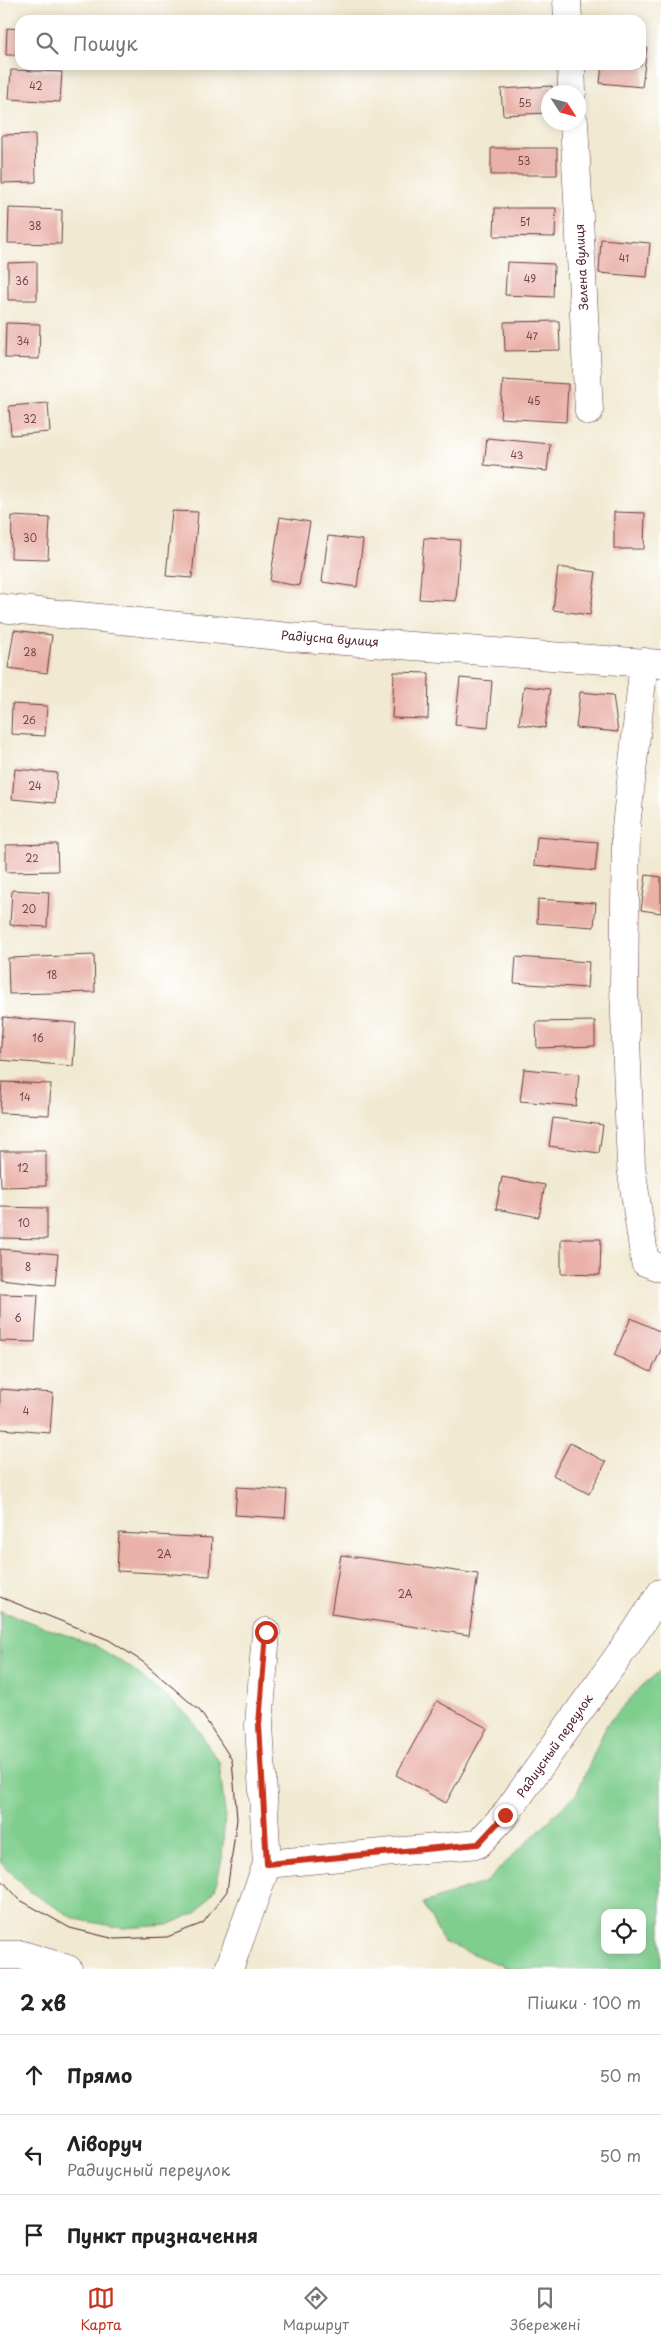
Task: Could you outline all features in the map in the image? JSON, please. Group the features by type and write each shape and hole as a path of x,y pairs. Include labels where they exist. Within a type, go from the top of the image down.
{"street":[{"path":"567,0 568,15"},
{"path":"570,70 571,85"},
{"name":"Зелена вулиця","path":"574,130 590,411"},
{"name":"Радіусна вулиця","path":"0,608 289,637 652,663"},
{"path":"652,663 626,828 624,989 631,1166 645,1262 661,1268"},
{"name":"Радиусный переулок","path":"267,1864 478,1844 505,1815 632,1637 661,1593"},
{"path":"229,1969 267,1864 259,1725 266,1632"},
{"path":"0,1955 23,1956 68,1969"}],"green space":[{"path":"0,1611 96,1646 130,1667 189,1716 219,1762 225,1813 222,1859 215,1889 197,1912 168,1925 123,1928 75,1919 29,1891 0,1862"},
{"path":"661,1670 661,1969 510,1969 443,1942 423,1903 486,1882 577,1793 607,1724 642,1686"}],"building":[{"path":"7,28 15,29 15,55 6,55"},
{"path":"11,70 62,72 60,102 9,99"},
{"path":"601,70 644,70 642,87 600,83"},
{"path":"541,87 541,113 503,115 501,89"},
{"path":"35,134 36,182 2,183 2,135"},
{"path":"491,148 557,148 557,175 491,175"},
{"path":"9,208 62,210 61,244 8,243"},
{"path":"495,208 556,208 555,237 494,236"},
{"path":"601,239 650,243 647,277 599,273"},
{"path":"37,262 37,300 8,300 8,263"},
{"path":"507,262 554,264 553,297 505,295"},
{"path":"559,321 560,350 505,351 504,322"},
{"path":"6,323 40,324 39,359 5,358"},
{"path":"503,380 568,384 566,422 500,418"},
{"path":"48,403 50,432 11,435 9,406"},
{"path":"487,438 550,444 547,471 484,465"},
{"path":"172,511 198,512 192,578 166,576"},
{"path":"614,512 645,513 644,549 614,549"},
{"path":"12,516 50,518 48,559 11,558"},
{"path":"280,517 310,522 299,586 270,581"},
{"path":"328,536 363,540 357,587 322,582"},
{"path":"424,538 460,540 456,601 419,599"},
{"path":"558,567 596,572 590,615 553,610"},
{"path":"14,630 52,635 47,673 8,668"},
{"path":"394,672 429,673 428,719 392,718"},
{"path":"460,678 492,681 488,728 455,725"},
{"path":"524,686 550,689 545,728 519,724"},
{"path":"580,692 613,695 618,732 576,728"},
{"path":"12,704 47,706 45,736 11,734"},
{"path":"15,769 57,773 55,803 12,799"},
{"path":"537,837 598,842 595,871 534,865"},
{"path":"57,844 58,871 6,872 6,845"},
{"path":"646,875 661,877 661,913 641,910"},
{"path":"12,890 49,892 47,927 10,925"},
{"path":"538,899 596,903 594,927 537,923"},
{"path":"94,955 95,992 9,994 8,958"},
{"path":"516,957 589,962 587,988 514,983"},
{"path":"3,1017 76,1023 73,1066 0,1060"},
{"path":"595,1021 595,1046 537,1048 536,1022"},
{"path":"524,1069 579,1074 576,1106 520,1101"},
{"path":"2,1082 51,1084 49,1115 0,1113"},
{"path":"553,1118 603,1125 599,1153 549,1146"},
{"path":"0,1151 46,1151 46,1186 1,1187"},
{"path":"502,1177 545,1185 539,1217 496,1209"},
{"path":"0,1207 47,1208 47,1239 0,1238"},
{"path":"561,1239 601,1239 600,1275 561,1274"},
{"path":"0,1249 58,1254 55,1285 0,1279"},
{"path":"0,1294 38,1295 35,1342 0,1341"},
{"path":"631,1318 661,1332 661,1350 651,1372 614,1355"},
{"path":"0,1389 53,1393 50,1433 0,1429"},
{"path":"570,1443 606,1462 589,1494 553,1475"},
{"path":"237,1487 287,1490 285,1518 235,1515"},
{"path":"119,1533 212,1538 210,1576 117,1571"},
{"path":"341,1555 478,1574 469,1635 331,1614"},
{"path":"437,1701 487,1728 446,1803 396,1775"}],"tram line":[{"path":"0,1597 109,1640 143,1662 200,1711 232,1760 237,1819 227,1891 203,1923 167,1937 115,1939 70,1928 20,1900 0,1878"}],"route":[{"path":"266,1632 259,1725 267,1864 478,1844 505,1815"}]}
